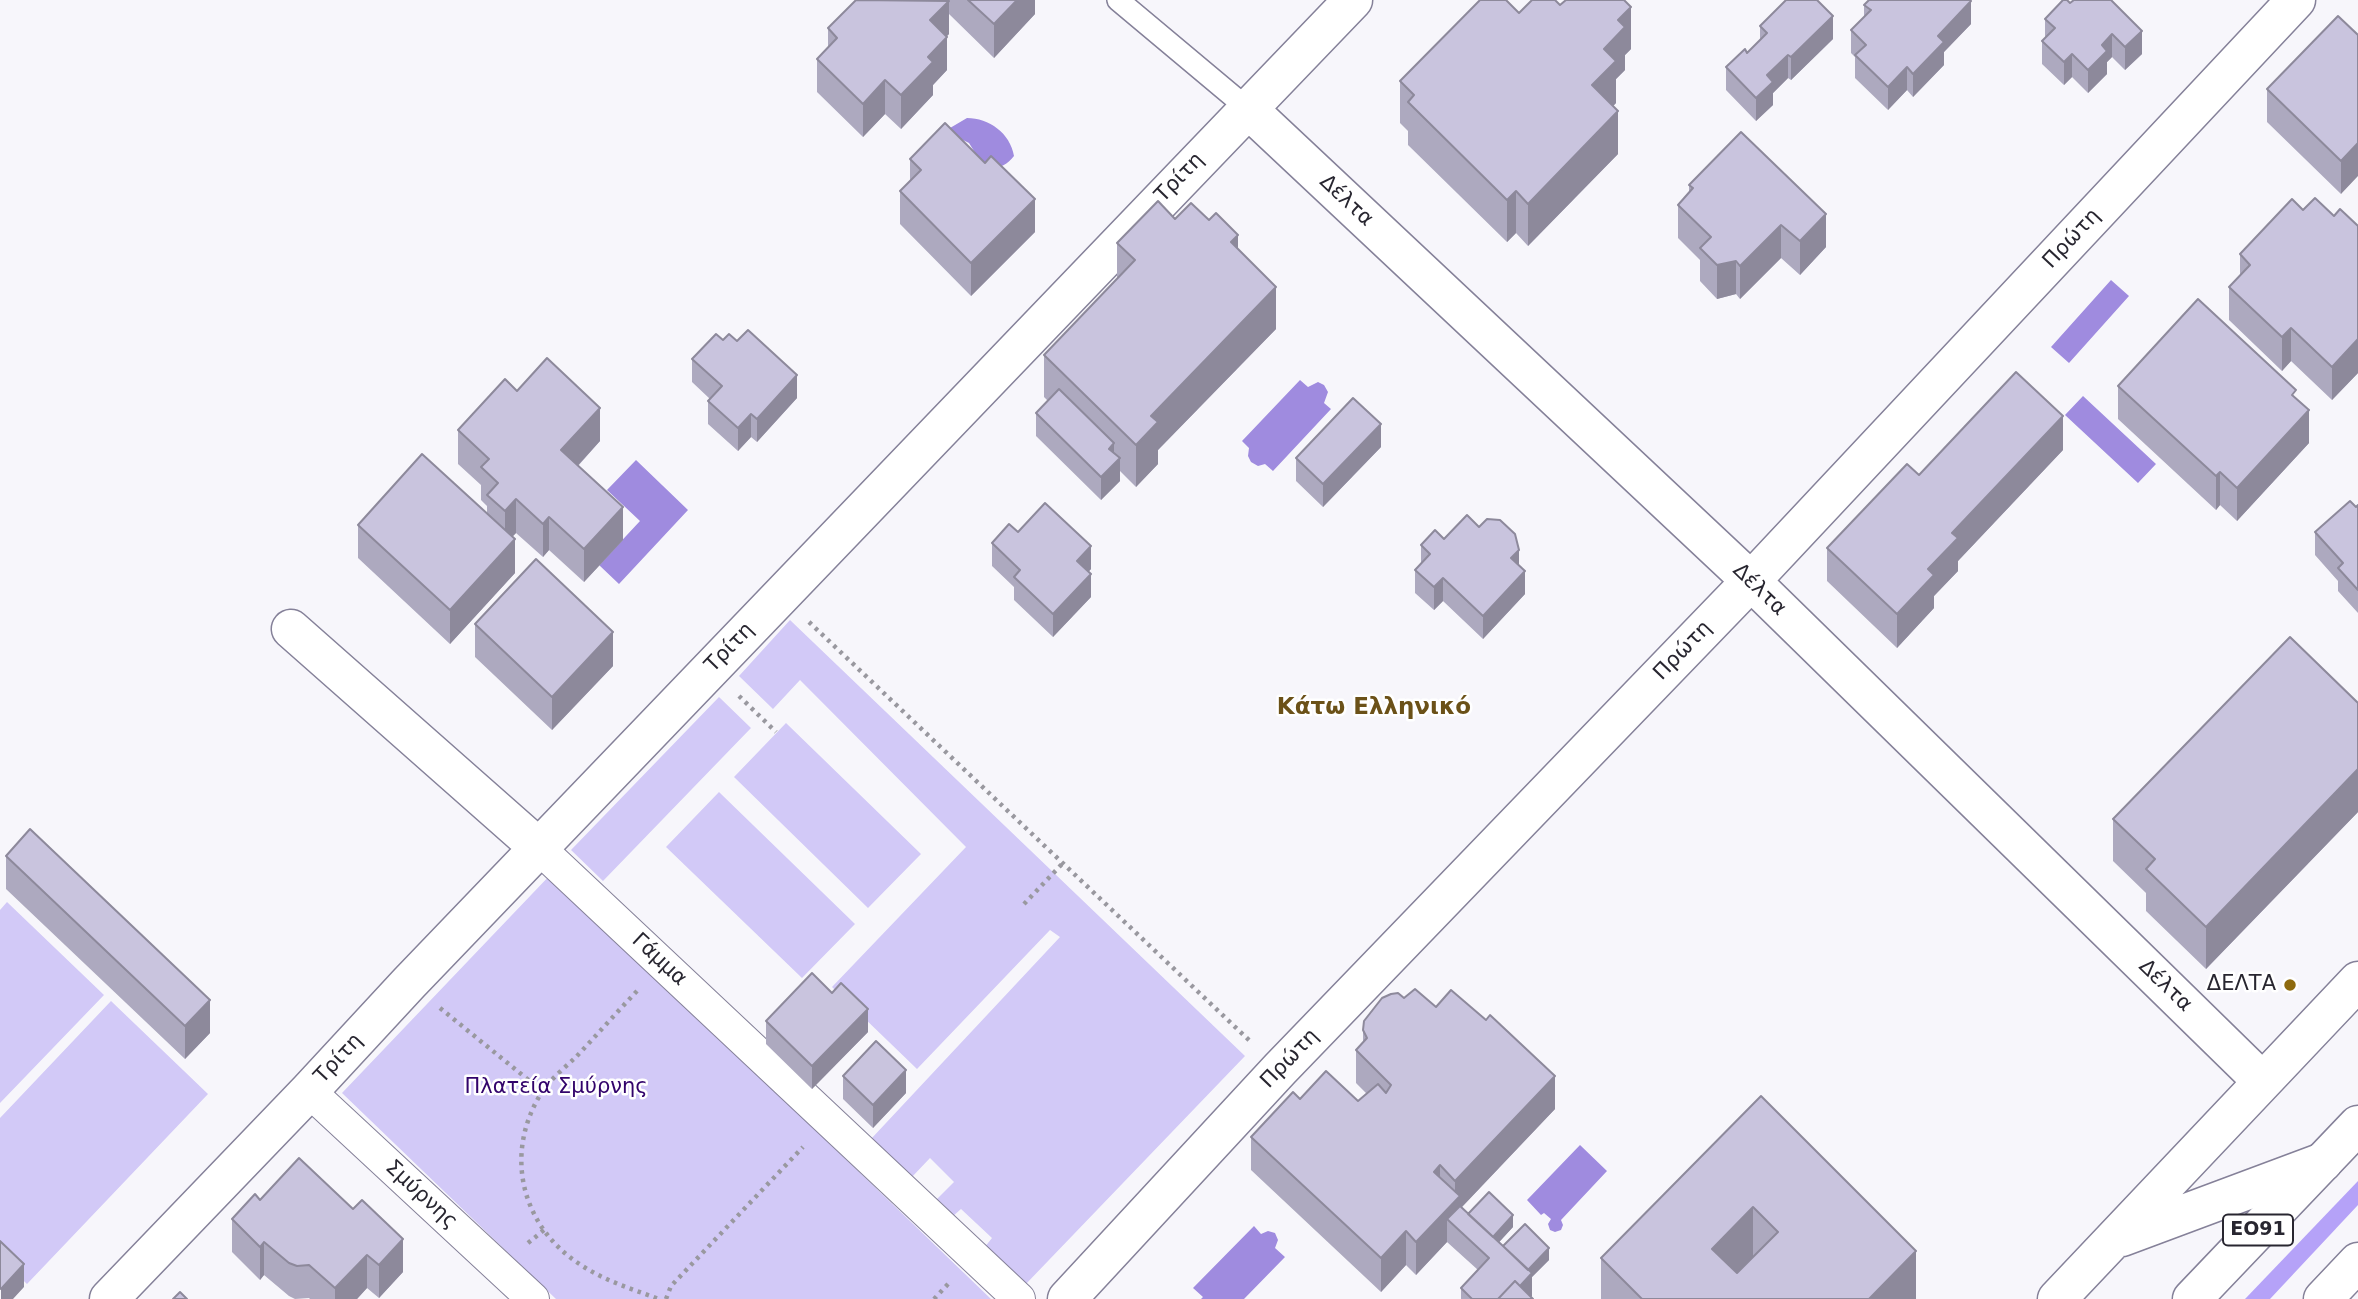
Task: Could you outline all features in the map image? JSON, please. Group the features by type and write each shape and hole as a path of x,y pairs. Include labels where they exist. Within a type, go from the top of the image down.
{"main road":[{"name":"Τρίτη","path":"110,1299 781,594 1353,0"},
{"name":"Πρώτη","path":"1067,1299 1280,1069 1751,581 2296,0"},
{"name":"Δέλτα","path":"1247,108 1751,581 2262,1081"},
{"name":"Γάμμα","path":"291,629 539,848"},
{"path":"2057,1299 2358,981"},
{"name":"ΕΟ91","path":"2192,1299 2358,1125"},
{"path":"2115,1239 2323,1162"},
{"path":"2323,1299 2358,1262"}],"street":[{"name":"Γάμμα","path":"539,848 1019,1299"},
{"name":"Σμύρνης","path":"309,1091 533,1299"}],"lane":[{"path":"1118,0 1247,108"}],"path":[{"path":"781,594 1280,1069"},
{"path":"711,668 776,732"},
{"path":"1024,904 1062,863"},
{"path":"659,1299 603,1278 578,1264 555,1244 530,1208 522,1188 521,1157 527,1125 542,1091 663,964"},
{"path":"409,983 542,1091"},
{"path":"666,1299 671,1286 828,1120"}],"green space":[{"path":"790,620 1245,1056 1024,1286 984,1248 992,1238 961,1209 952,1217 935,1201 954,1182 930,1158 911,1178 871,1139 1060,937 1050,930 917,1069 832,987 966,847 800,680 773,709 739,676"},
{"path":"719,697 751,728 603,881 571,850"},
{"path":"786,723 921,854 868,908 734,777"},
{"path":"719,792 855,924 802,978 666,847"},
{"name":"Πλατεία Σμύρνης","path":"553,872 991,1299 556,1299 342,1093"},
{"path":"7,902 104,995 0,1103 0,910"},
{"path":"111,1001 208,1094 27,1284 0,1258 0,1118"}],"shaded area":[{"path":"967,118 983,121 997,128 1008,140 1014,156 1001,166 984,167 969,143 951,134 950,128"},
{"path":"2111,280 2129,296 2069,363 2051,347"},
{"path":"1300,380 1308,387 1318,382 1324,385 1328,392 1324,403 1331,409 1273,471 1265,464 1258,466 1251,462 1248,456 1249,448 1242,441"},
{"path":"2083,396 2156,464 2138,483 2065,415"},
{"path":"636,460 688,510 619,584 599,565 640,521 607,490"},
{"path":"1580,1145 1607,1171 1561,1220 1561,1230 1555,1232 1550,1230 1548,1224 1551,1219 1544,1213 1541,1215 1527,1200"},
{"path":"2358,1181 2358,1205 2270,1299 2245,1299"},
{"path":"1254,1226 1261,1234 1268,1231 1275,1233 1278,1240 1275,1248 1285,1257 1244,1299 1201,1299 1203,1297 1193,1288"}],"building":[{"path":"856,0 949,1 930,20 947,37 928,57 933,62 901,95 885,80 863,104 817,59 837,38 828,28"},
{"path":"968,0 1017,0 994,24"},
{"path":"1480,0 1506,0 1519,13 1532,0 1555,0 1560,5 1566,0 1624,0 1631,7 1618,20 1625,27 1604,49 1616,61 1592,85 1618,111 1528,204 1516,191 1507,200 1408,102 1414,95 1400,81"},
{"path":"1786,0 1817,0 1833,16 1791,57 1788,55 1767,75 1773,82 1756,98 1726,67 1745,49 1747,53 1767,33 1760,26"},
{"path":"1869,0 1971,1 1938,36 1944,42 1913,74 1907,67 1888,87 1855,55 1866,45 1851,30 1871,10 1864,5"},
{"path":"2063,0 2070,3 2074,0 2111,0 2142,31 2125,47 2112,34 2102,45 2107,51 2088,70 2072,54 2064,62 2042,41 2055,28 2045,19"},
{"path":"2338,16 2358,35 2358,143 2341,161 2267,89"},
{"path":"945,123 985,163 991,156 1035,199 971,263 900,191 921,170 910,159"},
{"path":"1741,132 1826,214 1800,241 1781,225 1740,266 1736,261 1717,265 1700,248 1711,237 1678,205 1693,188 1689,185"},
{"path":"2315,198 2334,216 2340,209 2358,226 2358,339 2332,367 2291,328 2282,337 2229,287 2250,265 2240,254 2292,199 2303,210"},
{"path":"1158,201 1175,219 1191,203 1209,220 1216,213 1238,235 1231,242 1276,287 1151,416 1158,422 1136,445 1044,355 1135,260 1117,243"},
{"path":"2198,299 2296,390 2292,395 2309,410 2237,488 2220,472 2216,476 2118,386"},
{"path":"748,330 797,375 757,419 751,414 738,428 708,401 722,386 692,359 716,334 723,340 729,334 737,341"},
{"path":"547,358 600,408 561,450 623,507 584,549 549,517 543,524 516,499 505,511 487,495 498,483 481,467 489,459 458,430 505,379 517,391"},
{"path":"2016,372 2063,416 1952,533 1958,538 1928,569 1934,575 1897,614 1827,548 1907,464 1919,475"},
{"path":"1059,389 1114,443 1109,449 1120,458 1101,477 1036,413"},
{"path":"1353,398 1381,424 1323,484 1296,458"},
{"path":"422,454 515,539 450,610 358,525"},
{"path":"2350,501 2356,507 2358,505 2358,590 2338,568 2343,563 2315,532"},
{"path":"1045,503 1091,546 1077,561 1091,574 1053,614 1014,577 1020,570 992,543 1009,524 1018,532"},
{"path":"1467,515 1479,527 1487,519 1500,520 1515,534 1519,550 1511,558 1525,571 1483,616 1443,578 1434,587 1415,570 1430,554 1421,545 1435,530 1444,539"},
{"path":"536,559 613,632 552,697 475,624"},
{"path":"2290,637 2358,703 2358,769 2206,927 2146,869 2155,859 2113,819"},
{"path":"30,829 210,1000 185,1026 6,856"},
{"path":"812,973 832,993 841,983 868,1009 812,1066 766,1021"},
{"path":"1415,989 1436,1007 1451,990 1486,1020 1490,1015 1555,1076 1455,1181 1440,1165 1434,1172 1460,1196 1416,1242 1406,1231 1381,1258 1251,1137 1293,1092 1300,1099 1326,1071 1358,1101 1378,1084 1386,1093 1391,1085 1356,1050 1367,1038 1363,1030 1364,1021 1382,998 1398,993 1404,998"},
{"path":"876,1041 906,1070 873,1105 843,1076"},
{"path":"1761,1096 1916,1251 1869,1299 1642,1299 1601,1258","holes":["1753,1207 1778,1232 1737,1273 1712,1249"]},
{"path":"299,1158 353,1209 362,1200 403,1239 379,1265 367,1255 335,1288 309,1265 297,1266 289,1263 264,1242 260,1247 232,1219 255,1194 260,1200"},
{"path":"1489,1192 1513,1215 1493,1237 1468,1214"},
{"path":"1460,1206 1532,1273 1520,1286 1515,1281 1498,1299 1472,1299 1461,1288 1489,1258 1447,1219"},
{"path":"1525,1224 1549,1248 1528,1270 1503,1246"},
{"path":"0,1241 24,1264 1,1289 0,1288"},
{"path":"1515,1281 1533,1299 1498,1299"},
{"path":"180,1292 187,1299 173,1299"}],"place":[{"name":"ΔΕΛΤΑ","path":"2290,985"}],"district":[{"name":"Κάτω Ελληνικό","path":"1374,708"}]}
